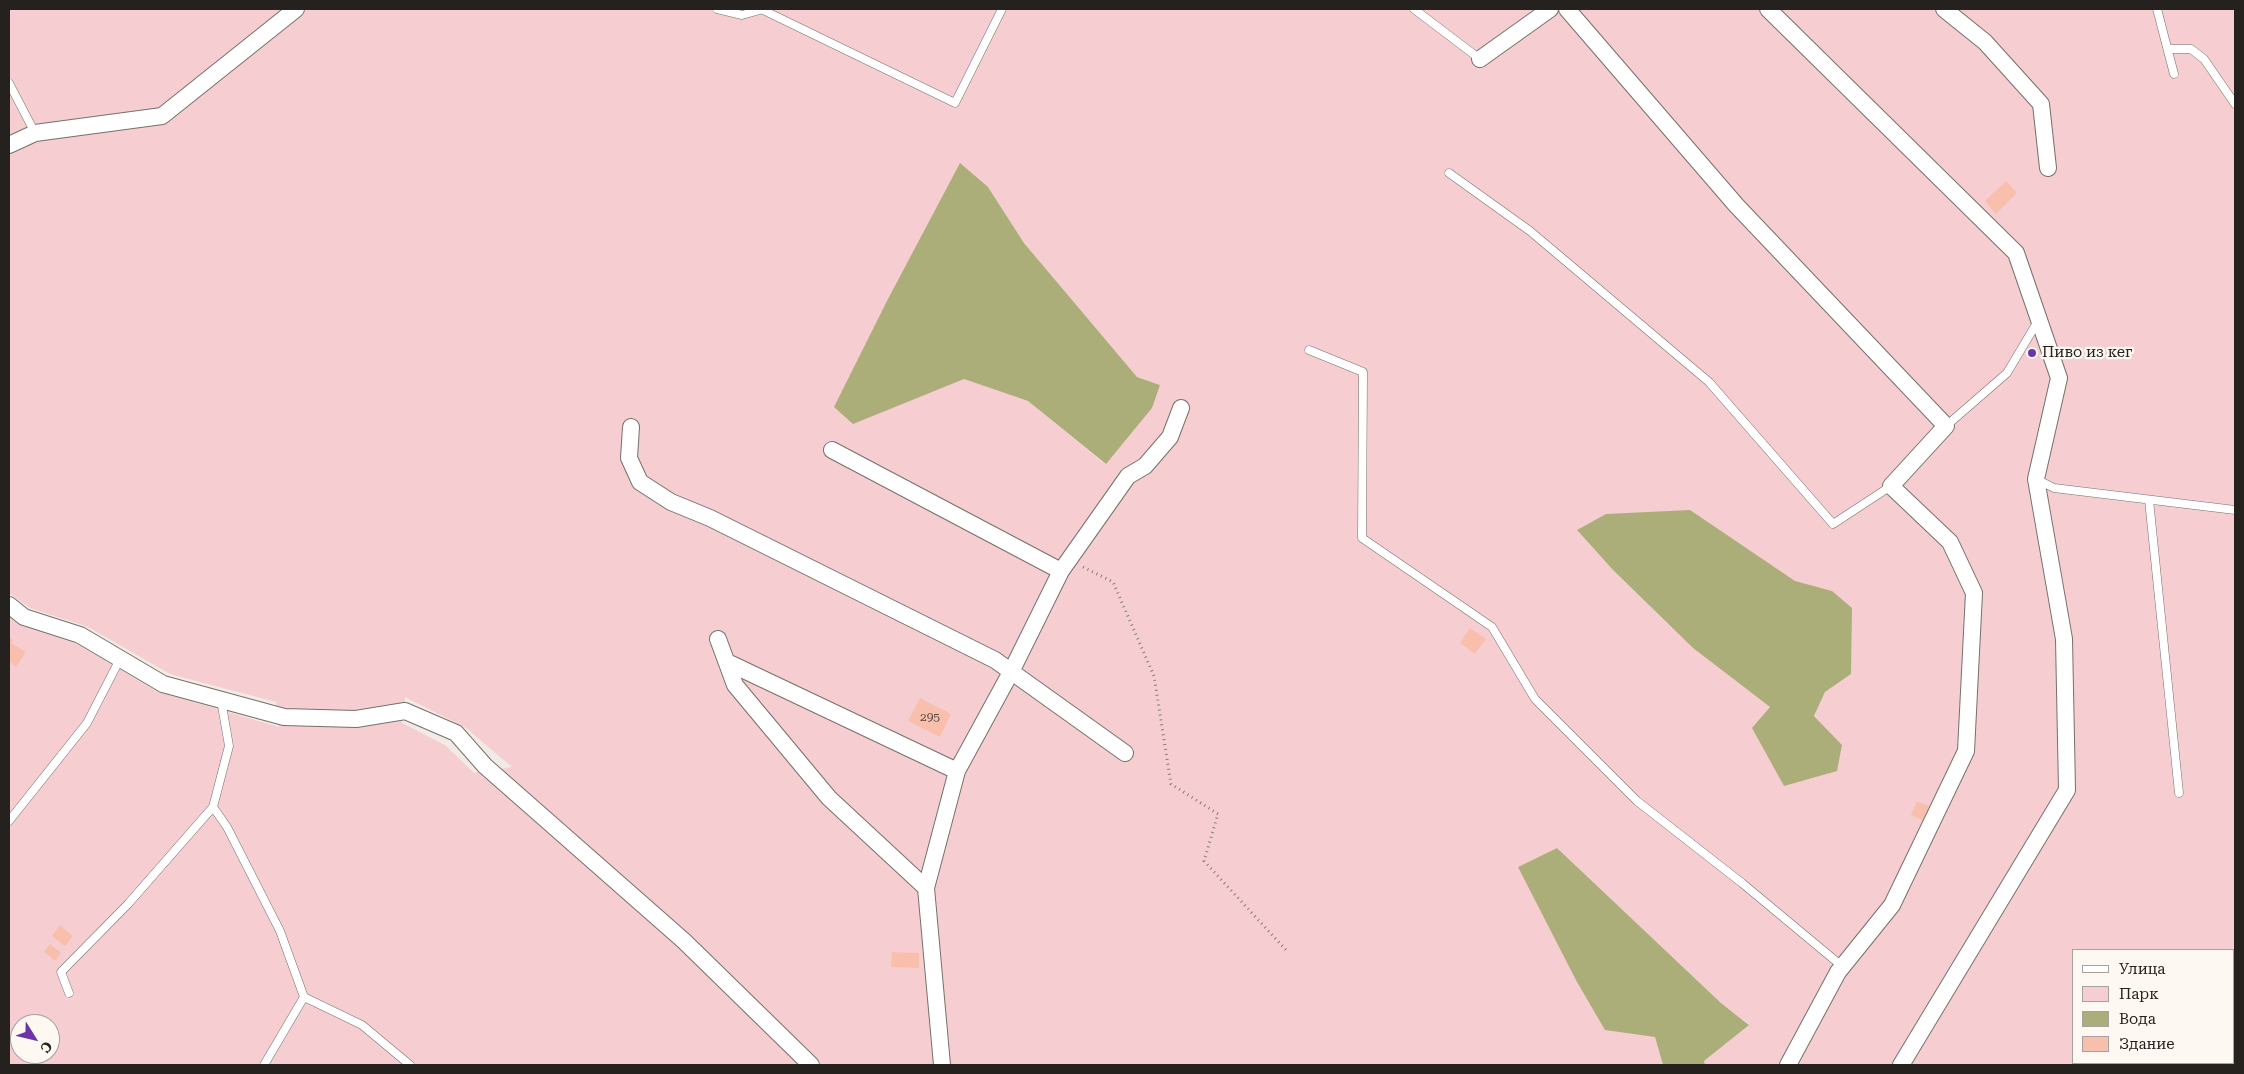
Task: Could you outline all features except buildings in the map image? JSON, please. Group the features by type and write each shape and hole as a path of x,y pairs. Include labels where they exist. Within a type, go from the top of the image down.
{"street":[{"path":"9,145 35,133 162,116 296,9"},
{"path":"1480,59 1550,9"},
{"path":"1567,9 1736,205 1946,426 1891,486 1950,542 1974,593 1966,751 1892,905 1843,967 1788,1065"},
{"path":"1768,9 2016,253 2059,378 2036,479 2064,639 2067,790 1901,1065"},
{"path":"1944,9 1985,42 2041,104 2048,168"},
{"path":"942,1065 926,888 957,771 1011,672 1065,565 1128,476 1144,466 1170,437 1181,408"},
{"path":"631,427 629,458 640,482 671,502 710,518 995,660 1124,753"},
{"path":"832,450 1065,565"},
{"path":"9,606 24,617 80,635 163,684 284,718 356,719 405,712 456,733 484,766 684,941 811,1065"},
{"path":"718,639 729,663 735,685 828,798 926,888"},
{"path":"729,663 957,771"}],"lane":[{"path":"717,9 742,15 760,9 955,103 1002,9"},
{"path":"1414,9 1480,59"},
{"path":"2158,9 2174,74"},
{"path":"2168,49 2191,49 2204,59 2235,104"},
{"path":"9,83 35,133"},
{"path":"1450,174 1530,231 1709,382 1833,524 1891,486"},
{"path":"1946,426 2007,373 2039,320"},
{"path":"1309,350 1363,372 1362,538 1492,627 1535,700 1637,801 1742,883 1843,967"},
{"path":"2036,479 2054,488 2235,510"},
{"path":"2149,500 2180,793"},
{"path":"9,821 87,722 120,659"},
{"path":"69,993 61,972 128,904 214,807 229,746 221,700"},
{"path":"214,807 227,827 280,931 304,998 362,1026 410,1065"},
{"path":"264,1065 304,998"}],"path":[{"path":"1065,565 1113,582 1154,676 1171,784 1218,814 1204,861 1287,951"}],"green space":[{"path":"9,9 2235,9 2235,1065 1705,1065 1704,1061 1749,1024 1721,1003 1557,848 1518,867 1655,1037 1663,1065 9,1065 9,616 18,623 77,644 156,691 279,727 276,702 170,674 88,627 30,608 9,593","holes":["988,187 1024,243 1137,377 1160,385 1105,464 1028,401 964,379","1577,530 1832,591 1851,674 1825,692 1814,716 1842,745 1770,707 1693,648 1613,570","405,697 466,728 512,767 474,773 445,745 402,723"]}],"water":[{"path":"960,163 988,187 1024,243 1137,377 1160,385 1152,408 1106,464 1028,401 964,379 853,424 834,407 888,299"},
{"path":"1690,510 1795,581 1832,591 1852,608 1851,674 1825,692 1814,716 1842,745 1837,771 1784,786 1752,728 1770,707 1693,648 1613,570 1577,530 1606,514"},
{"path":"1557,848 1721,1003 1749,1025 1704,1061 1705,1065 1663,1065 1655,1037 1605,1030 1577,982 1518,867"}],"place":[{"name":"Пиво из кег","path":"2032,353"}]}
